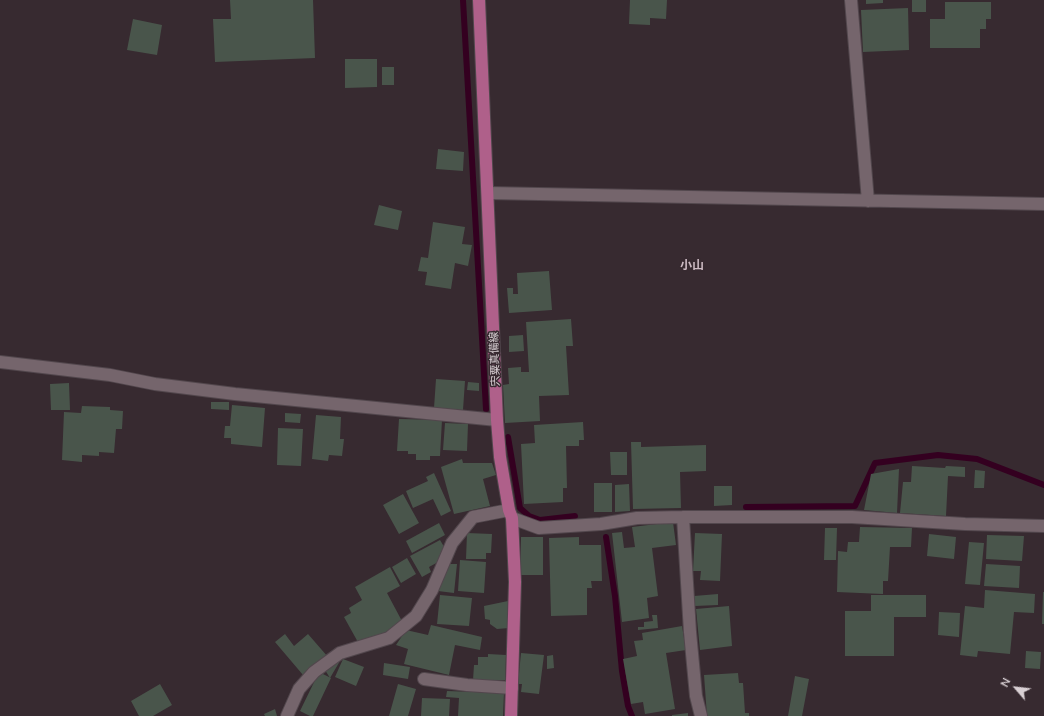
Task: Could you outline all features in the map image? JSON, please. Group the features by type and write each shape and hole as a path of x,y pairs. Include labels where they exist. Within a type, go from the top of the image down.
{"main road":[{"name":"宍粟真備線","path":"479,0 497,420 500,457 510,514 515,582 511,716"}],"street":[{"path":"851,0 868,201"},
{"path":"488,193 1044,204"},
{"path":"0,362 110,375 155,384 235,394 497,420"},
{"path":"287,716 299,689 314,672 340,653 389,638 416,616 432,590 452,543 473,517 510,514 539,528 601,524 637,518 683,517 852,517 965,524 1044,526"},
{"path":"683,517 690,632 696,696 701,716"},
{"path":"424,679 468,685 512,688"}],"building":[{"path":"230,0 313,0 315,58 215,62 213,19 231,19"},
{"path":"630,0 667,0 666,19 650,18 650,25 629,24"},
{"path":"866,0 883,0 883,3 866,4"},
{"path":"912,0 926,0 926,12 912,12"},
{"path":"945,2 991,2 991,19 986,19 986,29 980,29 980,48 930,48 930,19 945,19"},
{"path":"908,8 909,50 863,52 861,10"},
{"path":"133,19 162,25 157,55 127,50"},
{"path":"345,59 377,59 377,87 345,88"},
{"path":"382,67 394,67 394,85 382,85"},
{"path":"438,149 464,152 463,171 436,169"},
{"path":"379,205 402,211 398,230 374,225"},
{"path":"433,222 465,227 462,244 472,245 468,266 455,263 451,289 425,285 427,272 418,271 421,257 428,258"},
{"path":"549,271 552,310 509,313 507,288 513,288 513,294 518,294 517,273"},
{"path":"571,319 573,346 566,346 569,395 539,396 540,421 505,423 503,385 509,384 508,368 521,367 521,372 529,372 526,322"},
{"path":"523,335 524,351 509,352 509,336"},
{"path":"436,379 465,381 463,410 434,408"},
{"path":"468,382 479,383 479,391 467,390"},
{"path":"69,383 70,410 51,410 50,384"},
{"path":"211,402 229,402 229,410 211,409"},
{"path":"232,405 265,408 262,447 231,444 231,438 224,438 225,426 230,426"},
{"path":"82,406 110,407 110,410 123,411 122,429 116,429 114,453 99,452 99,456 82,455 82,462 62,460 64,412 81,413"},
{"path":"285,413 301,414 300,423 285,422"},
{"path":"316,415 341,417 340,439 344,439 342,456 329,455 328,461 312,459"},
{"path":"399,419 442,420 440,456 430,456 430,460 416,460 416,454 408,454 408,451 397,451"},
{"path":"583,422 584,440 579,440 579,446 566,446 567,488 563,488 563,502 524,504 521,444 535,443 534,425"},
{"path":"445,423 468,424 467,451 443,450"},
{"path":"278,428 303,429 301,466 277,465"},
{"path":"631,442 641,442 641,447 706,445 706,471 680,472 681,508 633,509"},
{"path":"610,452 627,452 627,475 611,475"},
{"path":"462,459 463,463 492,463 496,475 483,479 490,506 454,514 441,467"},
{"path":"912,466 945,468 946,466 965,467 965,477 948,476 946,516 900,513 903,482 911,482"},
{"path":"899,469 897,513 864,510 871,474"},
{"path":"975,470 985,471 984,488 974,488"},
{"path":"434,473 451,511 441,516 433,499 413,508 406,491 428,481 426,477"},
{"path":"594,483 612,483 612,512 594,512"},
{"path":"629,484 630,511 615,512 615,485"},
{"path":"714,486 732,486 732,505 714,506"},
{"path":"403,494 419,523 399,534 383,505"},
{"path":"673,522 676,545 652,548 658,596 647,598 649,618 622,622 612,533 622,532 624,548 635,547 632,527"},
{"path":"439,523 445,535 412,553 406,541"},
{"path":"860,527 912,528 911,547 890,547 888,581 883,581 883,594 837,592 838,551 847,552 848,542 859,542"},
{"path":"825,528 837,528 836,560 824,560"},
{"path":"467,533 492,534 491,553 486,553 486,559 466,559"},
{"path":"695,533 722,534 720,581 700,580 701,571 693,571"},
{"path":"929,534 956,537 954,559 927,556"},
{"path":"987,535 1024,536 1022,561 986,559"},
{"path":"521,537 543,537 543,575 521,575"},
{"path":"579,537 579,545 601,545 602,581 591,581 592,588 587,588 587,615 551,616 549,538"},
{"path":"440,540 446,550 440,561 429,567 431,572 422,577 410,556"},
{"path":"969,542 984,543 980,585 965,584"},
{"path":"407,558 416,574 401,583 392,567"},
{"path":"460,560 486,562 484,593 458,591"},
{"path":"446,564 457,564 454,593 438,591 439,580"},
{"path":"986,564 1020,566 1019,588 984,586"},
{"path":"390,567 400,586 387,593 403,623 382,635 359,644 344,617 351,613 349,608 362,600 355,587"},
{"path":"985,590 1035,594 1034,613 1014,612 1010,654 978,651 977,657 960,655 965,606 984,608"},
{"path":"1043,592 1044,624 1042,624"},
{"path":"718,594 718,605 695,606 694,596"},
{"path":"440,595 472,598 469,626 437,624"},
{"path":"871,595 926,595 926,617 894,617 894,656 845,656 845,611 871,611"},
{"path":"508,601 509,628 497,629 490,624 490,620 485,619 484,606"},
{"path":"729,606 732,646 700,650 696,609"},
{"path":"939,612 960,613 959,637 938,635"},
{"path":"652,615 657,615 658,628 638,630 638,627 644,627 644,622 653,621"},
{"path":"431,625 482,637 480,650 455,645 449,675 404,664 408,649 396,645 406,630 428,635"},
{"path":"682,626 686,650 666,653 675,709 645,714 643,702 631,704 623,659 637,656 634,641 643,640 642,633"},
{"path":"285,634 294,646 308,634 328,657 303,675 275,642"},
{"path":"1026,651 1041,652 1040,669 1025,668"},
{"path":"521,653 544,655 539,694 521,692 522,684 518,684"},
{"path":"488,654 506,655 505,680 473,680 474,665 478,665 478,657 488,657"},
{"path":"553,655 554,668 547,669 547,656"},
{"path":"343,659 364,667 356,686 335,677"},
{"path":"337,660 340,661 330,678 325,670"},
{"path":"384,663 410,667 408,679 383,675"},
{"path":"319,672 331,678 313,716 310,716 300,711"},
{"path":"738,673 739,683 743,683 745,713 749,713 749,716 707,716 704,675"},
{"path":"795,676 809,679 802,716 788,716"},
{"path":"160,684 172,705 153,716 139,716 131,701"},
{"path":"398,684 416,689 408,716 389,716"},
{"path":"447,691 504,693 503,716 458,716 459,698 446,697"},
{"path":"422,698 450,699 449,716 421,716"},
{"path":"275,709 277,716 265,716 264,714"},
{"path":"688,713 688,716 672,716 672,715"}],"waterway":[{"path":"463,0 486,409"},
{"path":"508,437 520,508 529,516 540,520 575,516"},
{"path":"746,507 855,506 875,463 938,455 977,459 1044,485"},
{"path":"606,537 615,596 622,671 628,706 632,716"}],"district":[{"name":"小山","path":"692,265"}]}
